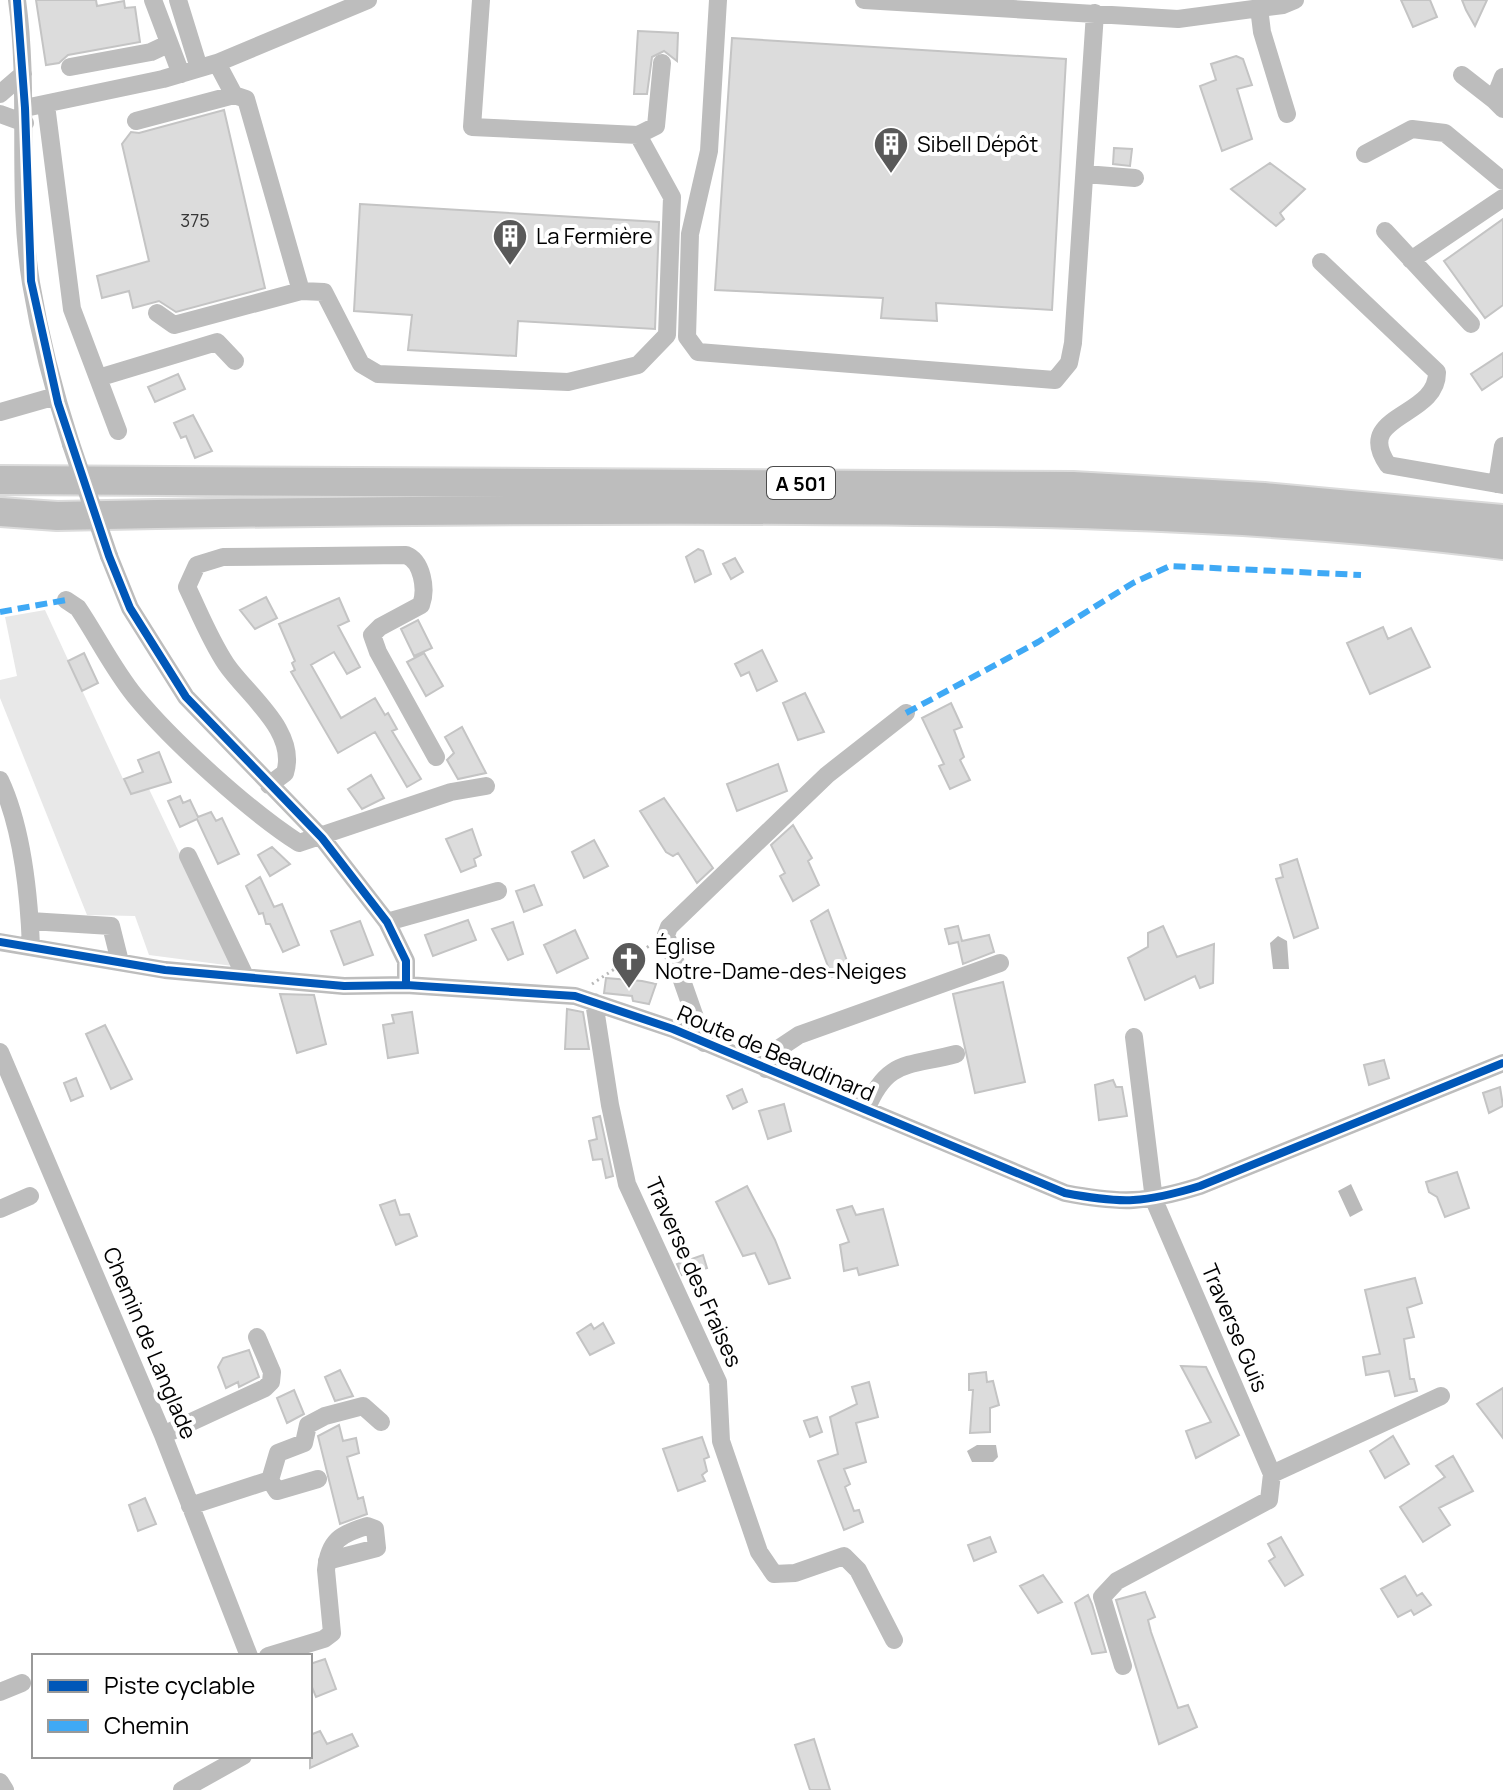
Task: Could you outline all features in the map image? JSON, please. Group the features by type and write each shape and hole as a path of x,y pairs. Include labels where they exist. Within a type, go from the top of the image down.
{"highway":[{"name":"A 501","path":"0,480 1073,486 1264,497 1503,519"},
{"name":"A 501","path":"0,512 57,516 501,509 1080,513 1267,524 1503,545"}],"street":[{"path":"17,0 31,281 56,396 109,556 130,608 186,697 322,838 387,922 406,961 406,985"},
{"path":"153,0 181,74"},
{"path":"178,0 208,65 234,95 246,99 301,291"},
{"path":"0,114 25,115 46,105 181,74 368,0"},
{"path":"481,0 472,127 638,135 656,126 662,63"},
{"path":"718,0 709,151 690,234 687,337 698,352 1055,380 1069,363 1073,343 1095,13"},
{"path":"864,0 1038,5 1178,19 1295,0"},
{"path":"1259,8 1262,32 1287,114"},
{"path":"70,67 151,52 168,44"},
{"path":"0,94 23,74"},
{"path":"1462,75 1498,105 1503,77"},
{"path":"136,121 234,95"},
{"path":"46,105 64,270 72,309 118,431"},
{"path":"1365,154 1412,129 1445,133 1503,181"},
{"path":"157,313 174,325 301,291 324,292 361,364 378,374 568,382 638,365 667,335 672,197 638,135"},
{"path":"1085,174 1135,178"},
{"path":"1411,260 1503,198"},
{"path":"1385,231 1471,324"},
{"path":"1321,262 1437,372 1438,387 1431,395 1391,422 1378,439 1379,453 1388,465 1500,484 1503,446"},
{"path":"98,378 217,342 235,361"},
{"path":"0,412 56,396"},
{"path":"269,785 285,773 288,750 275,726 225,663 187,587 197,565 223,557 406,555 414,558 419,566 421,605 372,635 378,652 436,757"},
{"path":"66,600 78,608 133,694 157,720 299,843 322,838 451,792 486,786"},
{"path":"704,1043 666,935 669,927 827,775 906,713"},
{"path":"0,780 8,798 30,921 31,947"},
{"path":"188,856 245,976"},
{"path":"387,922 498,891"},
{"path":"30,921 111,926 120,962"},
{"name":"Route de Beaudinard","path":"0,942 120,962 344,986 406,985 575,996 593,993 704,1043 1065,1193 1110,1202 1154,1200 1200,1186 1503,1063"},
{"path":"766,1069 781,1047 799,1035 1000,963"},
{"name":"Traverse des Fraises","path":"593,993 610,1105 627,1184 718,1382 721,1441 759,1552 774,1574 795,1573 844,1556 858,1570 894,1640"},
{"name":"Traverse Guis","path":"1134,1037 1154,1200 1272,1474"},
{"name":"Chemin de Langlade","path":"0,1052 163,1435 248,1654"},
{"path":"866,1110 877,1084 888,1072 956,1054"},
{"path":"0,1209 30,1196"},
{"path":"163,1435 265,1388 271,1382 272,1372 257,1337"},
{"path":"1123,1666 1102,1597 1117,1581 1269,1500 1272,1474 1441,1396"},
{"path":"318,1479 277,1491 270,1480 278,1453 304,1443 308,1425 325,1416 363,1406 381,1422"},
{"path":"190,1506 270,1480"},
{"path":"275,1654 324,1639 332,1633 327,1561"},
{"path":"0,1692 22,1683"},
{"path":"182,1790 239,1758"},
{"path":"0,1782 5,1790"}],"path":[{"path":"593,993 666,935"}],"shaded area":[{"path":"45,610 130,794 149,789 233,966 149,955 135,916 87,915 0,698 0,680 17,676 5,617"},
{"path":"1278,936 1287,941 1289,969 1273,969 1270,943"},
{"path":"1351,1184 1363,1210 1350,1217 1338,1191"},
{"path":"977,1445 996,1445 998,1457 993,1462 972,1462 967,1451"}],"building":[{"path":"36,0 96,0 97,6 124,1 125,8 135,7 140,42 68,55 59,63 46,65"},
{"path":"1401,0 1430,0 1437,17 1413,27"},
{"path":"1462,0 1487,0 1475,26 1466,10"},
{"path":"638,31 678,33 677,61 664,51 652,57 647,94 634,94"},
{"name":"Sibell Dépôt","path":"732,38 1066,59 1052,310 936,303 937,321 881,318 883,298 715,290"},
{"path":"1236,56 1243,59 1252,85 1237,89 1252,139 1222,151 1200,86 1216,80 1211,64"},
{"path":"224,110 265,288 176,312 159,301 133,308 129,291 102,298 97,276 149,261 122,144 131,132 139,133"},
{"path":"1114,148 1132,149 1130,166 1113,164"},
{"path":"1270,163 1305,189 1280,213 1284,219 1276,226 1231,189"},
{"name":"La Fermière","path":"360,204 659,222 655,329 518,321 516,356 408,350 412,315 354,311"},
{"path":"1503,219 1503,305 1485,318 1444,261"},
{"path":"1503,353 1503,376 1482,390 1471,374"},
{"path":"178,374 185,389 155,402 148,387"},
{"path":"193,415 212,451 195,458 186,436 181,438 174,423"},
{"path":"698,549 703,551 711,574 695,582 686,557"},
{"path":"735,558 743,572 731,579 723,564"},
{"path":"266,597 277,618 255,629 240,610"},
{"path":"339,598 349,621 338,626 360,667 347,674 334,652 311,665 341,718 375,698 385,715 388,713 397,729 392,731 421,779 407,787 375,732 338,753 291,672 295,670 292,663 295,661 279,624"},
{"path":"418,620 432,648 414,656 401,629"},
{"path":"1383,627 1388,639 1411,628 1430,667 1370,694 1347,643"},
{"path":"762,650 777,681 757,691 749,672 741,676 735,664"},
{"path":"84,653 98,683 82,691 68,661"},
{"path":"424,653 443,686 426,696 407,662"},
{"path":"805,693 824,732 798,740 783,703"},
{"path":"951,703 962,727 954,730 964,757 960,760 970,780 950,789 939,766 944,764 922,718"},
{"path":"462,727 486,773 458,779 447,760 454,753 445,737"},
{"path":"159,752 171,782 131,794 124,779 143,772 138,760"},
{"path":"778,764 787,791 737,811 727,784"},
{"path":"371,775 384,798 362,809 348,789"},
{"path":"180,796 183,803 190,800 198,817 211,812 216,821 222,818 239,854 218,864 197,819 180,827 168,801"},
{"path":"664,798 713,868 697,883 678,853 673,856 666,852 640,811"},
{"path":"793,825 812,858 808,861 819,885 793,901 780,876 785,873 771,845"},
{"path":"472,829 481,855 474,859 476,866 461,872 446,839"},
{"path":"594,840 608,866 584,878 572,852"},
{"path":"272,847 290,864 270,876 258,855"},
{"path":"1297,859 1318,928 1294,938 1276,879 1283,877 1280,865"},
{"path":"260,877 274,907 282,904 299,945 283,952 246,886"},
{"path":"534,885 542,905 524,912 516,891"},
{"path":"828,910 850,969 832,977 811,921"},
{"path":"468,920 476,940 433,956 425,935"},
{"path":"360,921 373,955 344,965 331,931"},
{"path":"513,922 523,954 508,960 492,929"},
{"path":"958,926 962,941 989,935 994,952 963,964 958,942 949,944 945,929"},
{"path":"1163,926 1177,957 1214,944 1213,983 1200,988 1195,976 1145,1000 1128,958 1148,947 1148,933"},
{"path":"575,930 588,958 557,973 544,945"},
{"name":"Église Notre-Dame-des-Neiges","path":"606,978 656,984 649,1004 633,1001 632,996 604,993"},
{"path":"1003,982 1025,1082 975,1093 953,994"},
{"path":"280,994 314,995 326,1044 297,1053"},
{"path":"567,1009 583,1012 589,1049 565,1049"},
{"path":"412,1012 418,1053 388,1058 383,1025 394,1023 392,1015"},
{"path":"105,1025 132,1079 111,1089 86,1034"},
{"path":"1384,1060 1389,1078 1369,1085 1364,1065"},
{"path":"76,1078 83,1096 71,1101 64,1083"},
{"path":"1113,1080 1116,1087 1122,1087 1127,1116 1099,1120 1095,1085"},
{"path":"1500,1087 1503,1106 1489,1113 1483,1093"},
{"path":"742,1089 747,1102 733,1109 727,1096"},
{"path":"784,1104 791,1131 768,1139 759,1111"},
{"path":"600,1116 613,1176 606,1178 602,1159 593,1160 589,1141 597,1139 593,1118"},
{"path":"1457,1172 1469,1208 1445,1217 1437,1197 1429,1192 1426,1182"},
{"path":"747,1186 775,1240 790,1278 769,1284 755,1253 743,1256 716,1202"},
{"path":"395,1200 400,1215 409,1214 417,1236 396,1245 380,1205"},
{"path":"852,1206 856,1215 883,1209 898,1265 859,1275 857,1268 844,1271 840,1245 849,1242 837,1210"},
{"path":"703,1255 707,1268 682,1275 677,1264"},
{"path":"1415,1278 1422,1303 1407,1308 1414,1337 1404,1339 1410,1379 1414,1379 1417,1391 1395,1396 1389,1371 1366,1375 1363,1357 1380,1354 1365,1290"},
{"path":"603,1323 614,1343 590,1355 577,1333 591,1324 594,1329"},
{"path":"249,1350 259,1377 239,1387 238,1382 226,1388 218,1367 223,1358"},
{"path":"1181,1366 1206,1367 1239,1435 1196,1458 1186,1431 1211,1422"},
{"path":"340,1370 353,1396 335,1401 325,1377"},
{"path":"986,1372 987,1382 993,1381 999,1405 990,1408 990,1432 970,1433 973,1390 969,1390 969,1374"},
{"path":"869,1382 878,1417 856,1423 866,1462 844,1469 850,1484 845,1487 854,1511 859,1510 863,1522 844,1530 818,1461 838,1454 830,1417 857,1404 852,1387"},
{"path":"1503,1388 1503,1438 1477,1404"},
{"path":"294,1390 304,1414 287,1423 277,1398"},
{"path":"817,1417 822,1432 810,1437 804,1421"},
{"path":"339,1425 343,1441 356,1438 359,1453 347,1457 358,1499 363,1497 367,1514 340,1524 318,1436"},
{"path":"1393,1436 1409,1464 1385,1478 1370,1451"},
{"path":"702,1437 709,1457 704,1459 707,1471 702,1475 705,1481 678,1491 663,1449"},
{"path":"1453,1456 1473,1491 1439,1508 1450,1525 1423,1542 1400,1507 1445,1477 1436,1466"},
{"path":"145,1498 156,1524 138,1531 129,1505"},
{"path":"990,1537 996,1552 974,1561 968,1545"},
{"path":"1281,1537 1303,1575 1285,1586 1269,1561 1275,1557 1268,1544"},
{"path":"1043,1575 1062,1602 1038,1613 1020,1586"},
{"path":"1405,1576 1417,1596 1422,1593 1431,1605 1414,1615 1411,1610 1398,1617 1381,1589"},
{"path":"1145,1592 1155,1617 1148,1620 1151,1632 1178,1708 1188,1705 1197,1727 1159,1744 1116,1600"},
{"path":"1088,1595 1106,1652 1092,1654 1075,1603"},
{"path":"325,1659 336,1689 316,1697 312,1687 312,1663"},
{"path":"320,1731 327,1744 352,1734 358,1746 310,1768 312,1734"},
{"path":"814,1739 830,1790 810,1790 795,1745"}],"marked path":[{"path":"906,713 1038,642 1133,583 1170,566 1361,575"},
{"path":"0,612 66,600"}],"cycle path":[{"path":"17,0 25,108 31,281 58,403 109,556 130,608 186,697 322,838 387,922 406,961 406,985"},
{"path":"0,942 165,970 344,986 406,985 575,996 673,1029 1065,1193 1102,1199 1148,1199 1200,1186 1503,1063"}],"place":[{"name":"Sibell Dépôt","path":"891,175"},
{"name":"La Fermière","path":"510,267"},
{"name":"Église Notre-Dame-des-Neiges","path":"629,990"}]}
